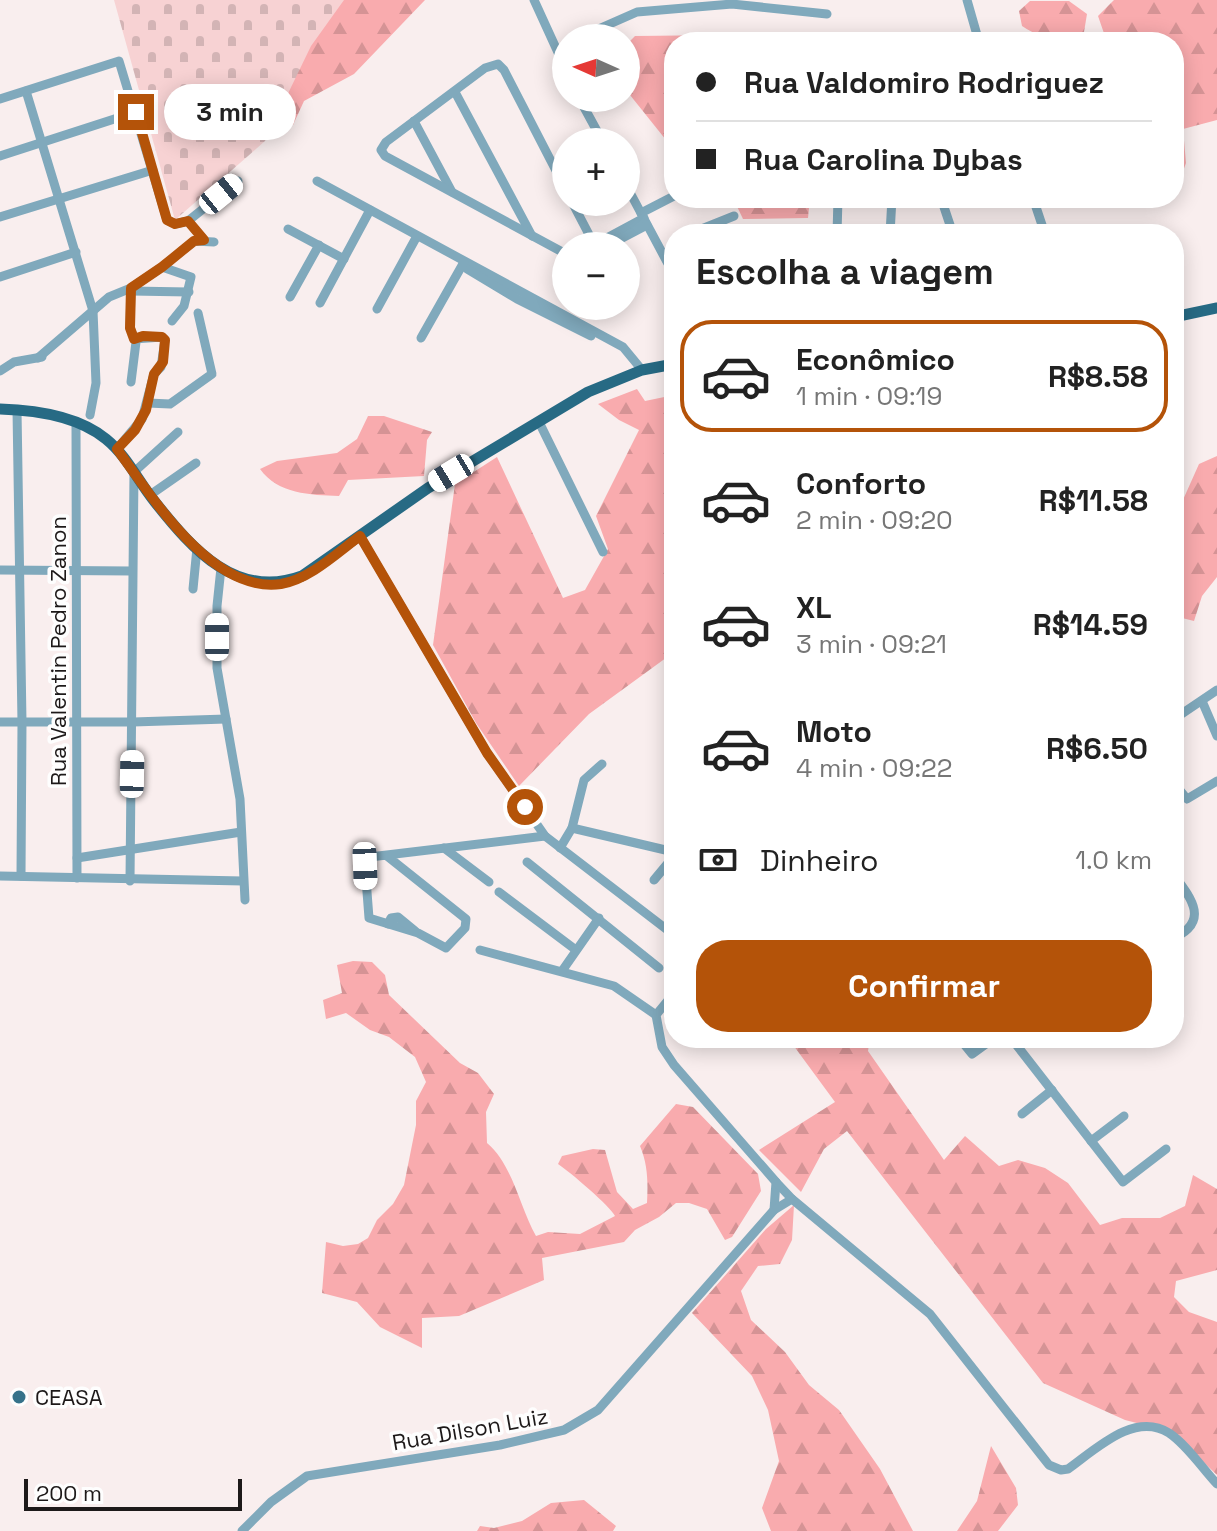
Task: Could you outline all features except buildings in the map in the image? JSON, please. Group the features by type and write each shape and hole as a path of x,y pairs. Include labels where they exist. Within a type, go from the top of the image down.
{"main road":[{"path":"1184,315 1217,308"},
{"path":"0,409 62,418 104,436 150,495 197,548 221,568 248,581 282,584 302,576 428,488 588,392 642,370 664,366"}],"street":[{"path":"534,0 552,40"},
{"path":"967,0 976,32"},
{"path":"610,24 637,12 732,4 827,14"},
{"path":"0,99 119,61 167,220 175,224 188,221 238,181"},
{"path":"552,163 501,66 496,64 489,66 384,144 381,153 552,247"},
{"path":"26,91 93,311 96,383 90,415"},
{"path":"455,92 532,236"},
{"path":"0,156 136,112"},
{"path":"414,121 452,192"},
{"path":"0,217 153,170"},
{"path":"317,181 519,296 631,354 642,370"},
{"path":"626,232 664,204"},
{"path":"320,303 370,210"},
{"path":"640,211 664,256"},
{"path":"714,224 734,216"},
{"path":"620,232 644,219"},
{"path":"0,371 14,362 41,358 109,297 131,289 194,241 209,241 188,221"},
{"path":"288,229 344,259"},
{"path":"377,309 417,236"},
{"path":"290,297 319,245"},
{"path":"0,277 76,252"},
{"path":"421,338 463,264"},
{"path":"162,267 191,277 184,306 172,321"},
{"path":"131,289 189,292"},
{"path":"131,289 130,328 136,342 131,382"},
{"path":"148,403 170,404 212,374 198,313"},
{"path":"117,449 142,419 154,374 163,362 165,340 162,337 134,339"},
{"path":"17,410 21,876"},
{"path":"539,422 603,552"},
{"name":"Rua Valentin Pedro Zanon","path":"76,423 77,878"},
{"path":"130,881 134,472 178,432"},
{"path":"150,495 196,463"},
{"path":"360,536 487,753 545,836 664,927"},
{"path":"193,589 197,548"},
{"path":"221,568 217,606 217,668 240,799 245,900"},
{"path":"0,570 132,571"},
{"path":"1184,713 1217,690"},
{"path":"1202,701 1217,736"},
{"path":"0,722 226,719"},
{"path":"560,848 572,828 584,780 602,764"},
{"path":"1184,795 1187,799 1217,781"},
{"path":"572,828 664,851"},
{"path":"77,858 241,832"},
{"path":"387,856 467,921 465,928 446,948 418,933 368,916 365,866 370,857 545,836"},
{"path":"444,848 489,882"},
{"path":"527,862 659,968"},
{"path":"654,880 664,867"},
{"path":"0,876 243,881"},
{"path":"1184,889 1191,898 1195,918 1184,931"},
{"path":"499,892 576,950"},
{"path":"562,971 599,918"},
{"path":"480,950 621,989 656,1015 662,1047 674,1065 776,1182 792,1199 930,1314 1049,1465 1061,1470 1068,1469 1113,1437 1133,1427 1149,1427 1171,1434 1217,1484"},
{"path":"656,1015 664,1005"},
{"path":"1019,1048 1123,1182 1166,1149"},
{"path":"1022,1114 1052,1090"},
{"path":"1091,1141 1124,1116"},
{"path":"774,1210 776,1182"},
{"name":"Rua Dilson Luiz","path":"242,1531 271,1502 307,1476 500,1445 564,1430 598,1410 774,1210 792,1199"}],"green space":[{"path":"114,0 344,0 311,46 265,141 175,220"},
{"path":"333,0 425,0 354,74 304,101 293,125 278,124 265,110"},
{"path":"1114,0 1217,0 1217,120 1184,129 1184,32 1104,32 1098,16"},
{"path":"1030,1 1069,1 1087,14 1084,32 1032,32 1022,26 1019,11"},
{"path":"640,36 664,36 664,138 640,108"},
{"path":"738,208 809,208 808,218 743,219"},
{"path":"637,389 645,401 664,397 664,659 589,714 519,786 476,723 433,645 455,484 497,457 563,598 585,590 608,549 596,516 639,430 598,404"},
{"path":"368,416 384,416 432,432 427,440 424,476 348,480 339,496 328,496 295,492 276,484 260,469 277,461 337,453 357,439"},
{"path":"1217,456 1217,577 1202,596 1194,621 1184,618 1184,498 1199,464"},
{"path":"353,961 372,962 385,975 389,995 460,1063 478,1073 494,1094 486,1112 487,1143 510,1175 536,1236 548,1232 580,1234 615,1216 598,1197 558,1164 562,1156 593,1149 605,1150 617,1192 633,1209 647,1203 647,1174 640,1146 676,1104 693,1107 758,1174 761,1191 732,1237 725,1240 707,1209 689,1203 676,1203 635,1230 624,1242 542,1258 544,1280 459,1316 422,1318 422,1348 380,1327 357,1302 322,1293 326,1242 343,1246 358,1244 368,1238 377,1220 393,1204 404,1185 416,1125 416,1101 426,1082 415,1057 389,1037 370,1030 346,1013 326,1019 323,1000 342,993 337,965"},
{"path":"795,1048 868,1048 944,1160 965,1136 999,1166 1018,1160 1045,1168 1068,1183 1100,1225 1122,1218 1160,1218 1185,1206 1193,1175 1217,1189 1217,1270 1176,1281 1174,1297 1189,1312 1217,1322 1217,1475 1172,1432 1125,1420 1043,1383 847,1131 824,1149 801,1192 759,1150 835,1102"},
{"path":"794,1205 792,1240 780,1264 758,1266 741,1291 751,1320 785,1352 809,1385 839,1410 880,1469 913,1531 771,1531 762,1508 779,1461 768,1410 752,1376 692,1313 766,1229"},
{"path":"991,1446 1016,1488 1018,1505 998,1531 957,1531 977,1501"},
{"path":"584,1500 616,1526 613,1531 477,1531 480,1526 494,1528 522,1521 551,1503"}],"place":[{"name":"CEASA","path":"19,1397"}],"route":[{"path":"136,112 167,220 175,224 188,221 204,240 194,241 183,248 131,288 130,328 134,339 143,336 162,337 165,340 163,362 154,374 142,419 117,449 155,502 197,548 237,578 282,584 302,576 360,536 487,753 525,807"}]}
